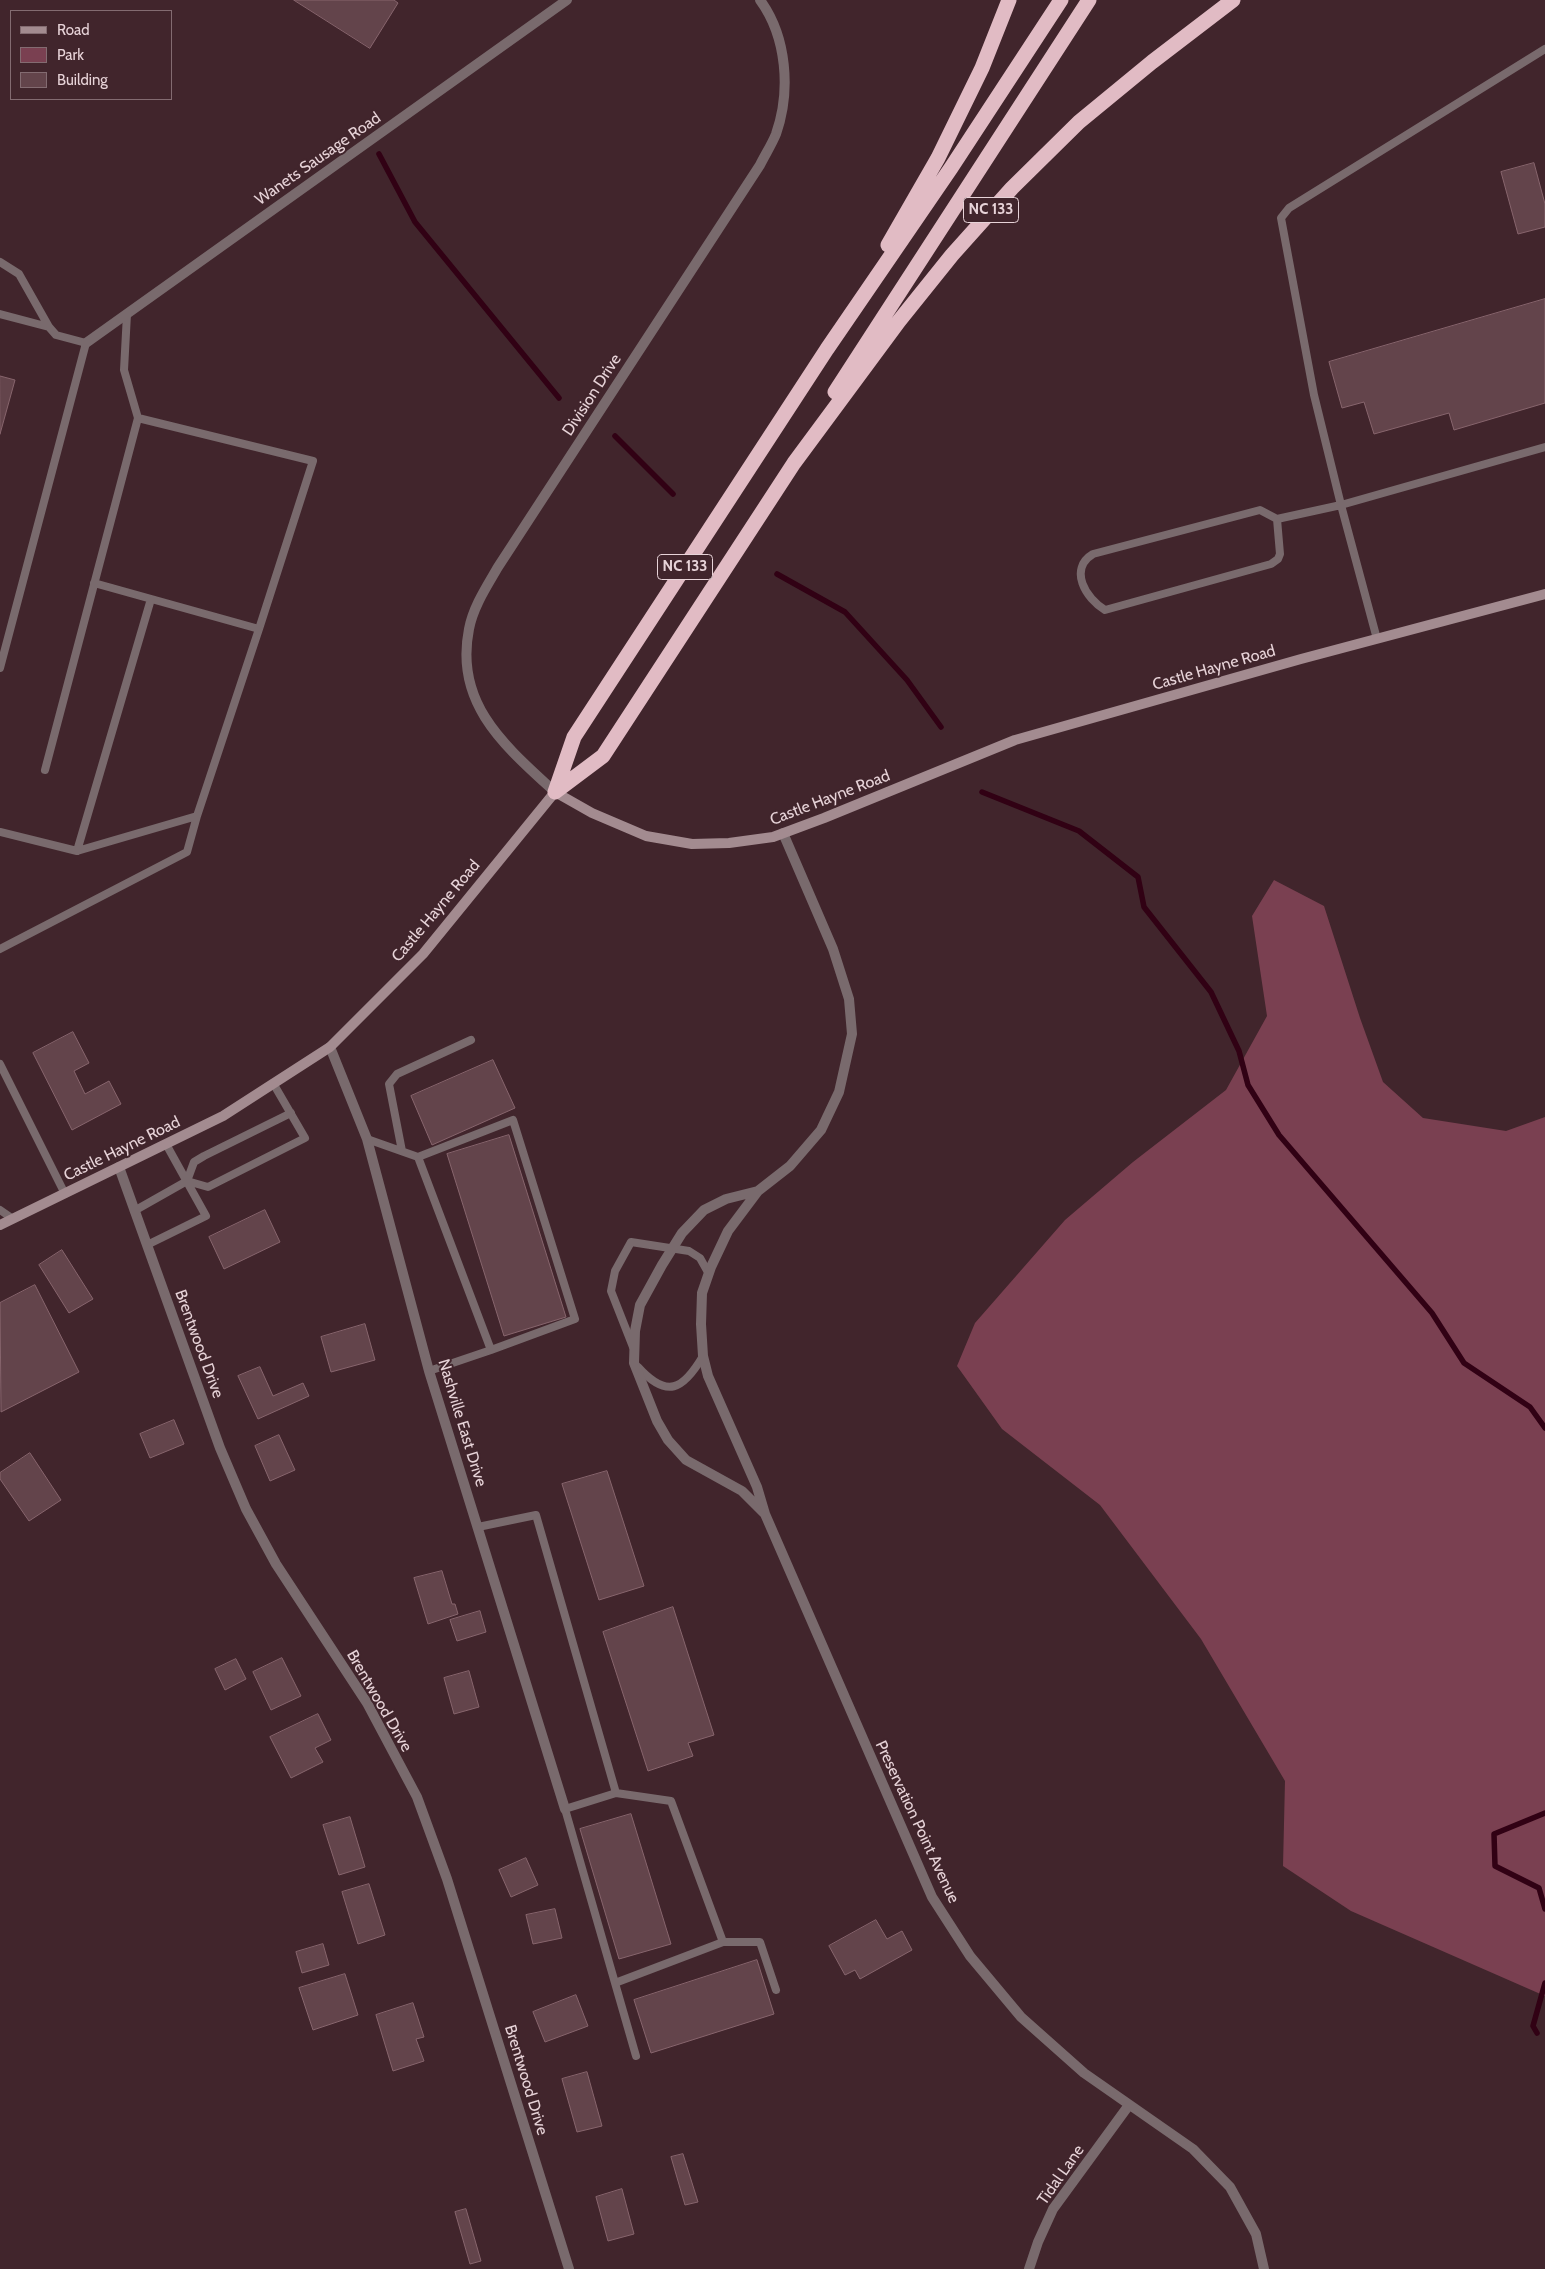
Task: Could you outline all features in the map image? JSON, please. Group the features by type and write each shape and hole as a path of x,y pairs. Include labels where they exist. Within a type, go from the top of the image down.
{"highway":[{"path":"827,349 938,158 982,68 1009,0"},
{"name":"NC 133","path":"556,792 574,737 827,349 952,168 1061,0"},
{"path":"794,463 836,390 1089,0"},
{"name":"NC 133","path":"556,792 603,756 794,463 898,321 952,255 1012,188 1079,122 1152,62 1233,0"}],"main road":[{"name":"Castle Hayne Road","path":"0,1225 223,1116 330,1047 423,954 556,792 616,824 655,838 692,844 729,843 774,837 1015,740 1545,594"}],"street":[{"name":"Wanets Sausage Road","path":"86,343 567,0"},
{"name":"Division Drive","path":"556,792 497,736 479,710 471,687 466,661 469,628 481,596 498,567 760,165 775,135 782,112 783,55 774,28 760,0"},
{"name":"Preservation Point Avenue","path":"783,833 833,950 850,999 852,1034 840,1092 821,1130 790,1166 758,1191 728,1232 709,1274 702,1293 701,1324 703,1356 708,1376 757,1487 765,1514 932,1898 970,1956 1021,2017 1084,2073 1193,2149 1230,2187 1256,2234 1264,2269"},
{"name":"Nashville East Drive","path":"330,1047 367,1139 429,1371 565,1809"},
{"name":"Brentwood Drive","path":"119,1167 220,1448 254,1525 276,1564 367,1703 417,1797 447,1879 568,2269"},
{"name":"Preservation Point Avenue","path":"758,1191 726,1199 704,1210 682,1233 640,1305 635,1331 634,1363 657,1421 668,1440 686,1460 742,1491 765,1514"},
{"name":"Tidal Lane","path":"1029,2269 1038,2242 1053,2209 1129,2105"}],"lane":[{"path":"1378,639 1341,505 1314,395 1281,218 1289,208 1545,49"},
{"path":"0,262 19,274 49,328 56,335 86,343 0,668"},
{"path":"0,314 49,328"},
{"path":"45,770 138,418 124,370 127,314"},
{"path":"0,949 187,852 196,816 313,461 138,418"},
{"path":"1277,519 1280,554 1278,559 1271,564 1105,610 1084,592 1080,581 1082,566 1093,554 1260,510 1277,519 1341,505 1545,447"},
{"path":"94,583 259,629"},
{"path":"77,851 152,599"},
{"path":"0,832 77,851 196,816"},
{"path":"402,1151 389,1084 397,1074 471,1040"},
{"path":"0,1064 65,1194"},
{"path":"187,1181 208,1187 305,1138 273,1083"},
{"path":"134,1211 187,1181 194,1162 290,1113"},
{"path":"367,1139 418,1157 513,1120 575,1319 429,1371"},
{"path":"147,1245 206,1216 166,1144"},
{"path":"418,1157 491,1350"},
{"path":"0,1210 13,1219"},
{"path":"634,1350 611,1290 615,1271 631,1242 689,1252 700,1258 709,1274"},
{"path":"634,1363 650,1381 661,1387 677,1385 691,1375 703,1356"},
{"path":"478,1527 536,1515 616,1793"},
{"path":"636,2056 565,1809 616,1793 670,1801 723,1942"},
{"path":"615,1983 723,1942 760,1942 776,1990"}],"green space":[{"path":"1274,880 1324,906 1383,1082 1423,1118 1506,1131 1545,1117 1545,1996 1351,1911 1283,1866 1285,1781 1201,1639 1100,1505 1002,1429 957,1366 975,1323 1065,1220 1133,1162 1226,1090 1267,1016 1252,916"}],"building":[{"path":"294,0 394,0 398,3 370,48"},
{"path":"1534,163 1545,204 1545,227 1518,234 1501,172"},
{"path":"1545,299 1545,403 1454,430 1449,413 1374,434 1364,402 1342,408 1329,362"},
{"path":"0,376 15,380 0,434"},
{"path":"73,1032 89,1063 74,1071 85,1094 109,1081 121,1104 72,1130 33,1053"},
{"path":"493,1060 515,1108 432,1145 411,1096"},
{"path":"509,1135 566,1317 504,1336 447,1154"},
{"path":"265,1210 280,1242 224,1269 209,1237"},
{"path":"62,1250 93,1299 69,1313 39,1265"},
{"path":"35,1285 79,1372 1,1412 0,1303"},
{"path":"365,1324 375,1360 331,1372 321,1337"},
{"path":"260,1367 273,1396 303,1383 309,1396 258,1419 238,1376"},
{"path":"174,1420 184,1444 150,1458 140,1434"},
{"path":"279,1435 295,1470 270,1481 255,1446"},
{"path":"30,1453 61,1500 29,1521 0,1479 0,1473"},
{"path":"607,1471 644,1586 599,1600 562,1484"},
{"path":"442,1571 452,1604 455,1604 458,1614 428,1624 414,1578"},
{"path":"673,1607 714,1735 688,1743 693,1756 648,1771 603,1632"},
{"path":"480,1611 486,1632 457,1641 450,1620"},
{"path":"282,1658 301,1696 271,1710 253,1672"},
{"path":"236,1659 246,1679 225,1690 215,1669"},
{"path":"469,1671 479,1707 454,1714 444,1678"},
{"path":"318,1714 331,1740 315,1748 323,1762 291,1778 270,1737"},
{"path":"631,1814 671,1944 619,1959 580,1829"},
{"path":"350,1817 365,1867 339,1875 323,1825"},
{"path":"526,1858 538,1885 511,1897 499,1870"},
{"path":"369,1884 385,1935 358,1944 342,1892"},
{"path":"555,1909 562,1938 533,1944 526,1915"},
{"path":"876,1920 887,1939 902,1931 912,1950 860,1979 855,1970 845,1975 829,1946"},
{"path":"323,1944 329,1965 302,1973 296,1952"},
{"path":"757,1960 774,2014 651,2053 634,2000"},
{"path":"345,1974 358,2015 313,2030 299,1988"},
{"path":"576,1995 588,2026 545,2042 533,2012"},
{"path":"413,2003 424,2037 416,2039 424,2061 393,2071 376,2015"},
{"path":"587,2072 602,2126 577,2132 562,2079"},
{"path":"683,2154 698,2202 685,2205 671,2157"},
{"path":"622,2189 634,2234 608,2241 596,2197"},
{"path":"466,2209 481,2261 470,2264 455,2212"}],"waterway":[{"path":"379,154 415,222 559,398"},
{"path":"615,436 673,494"},
{"path":"777,574 845,612 907,680 941,727"},
{"path":"982,792 1079,831 1138,877 1144,907 1211,992 1239,1051 1248,1085 1279,1135 1432,1313 1464,1363 1530,1407 1545,1428"},
{"path":"1545,1813 1494,1834 1495,1866 1539,1888 1545,1909"},
{"path":"1537,2033 1533,2026 1545,1983"}]}
